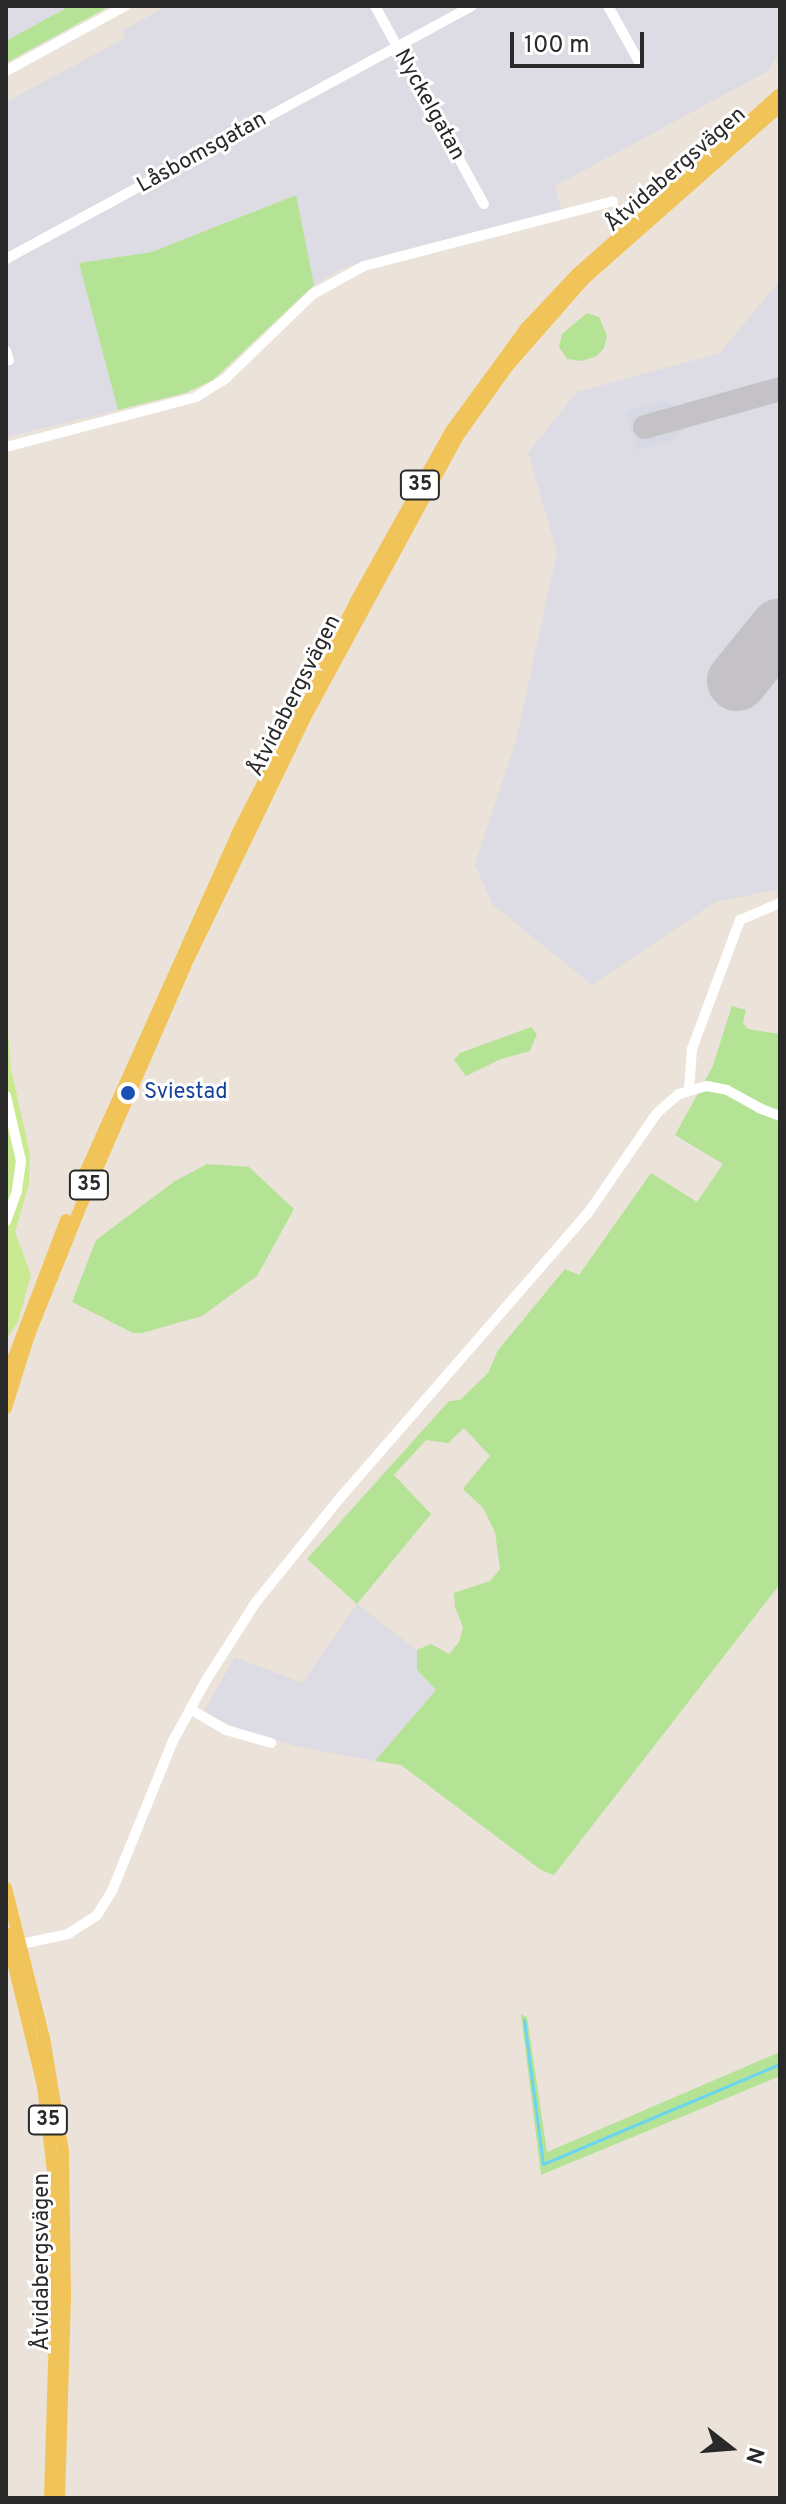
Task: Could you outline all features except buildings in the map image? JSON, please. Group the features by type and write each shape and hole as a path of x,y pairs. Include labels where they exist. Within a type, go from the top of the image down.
{"main road":[{"name":"Åtvidabergsvägen","path":"6,1378 36,1294 120,1089 231,847 356,601 451,431 526,328 577,274 780,94"},
{"name":"Åtvidabergsvägen","path":"6,1408 29,1335 83,1201 185,966 307,714 458,436 507,367 584,279 780,106"},
{"name":"Åtvidabergsvägen","path":"6,1888 12,1946 43,2086 55,2190 50,2498"},
{"name":"Åtvidabergsvägen","path":"6,1933 54,2082 63,2152 65,2297 59,2498"}],"street":[{"path":"6,71 125,6"},
{"name":"Nyckelgatan","path":"375,6 484,204"},
{"name":"Låsbomsgatan","path":"6,259 472,6"},
{"path":"608,6 638,60"},
{"path":"6,447 196,397 226,378 313,294 364,266 613,201"},
{"path":"689,1089 695,1039 740,920 780,903"},
{"path":"12,1946 78,1929 106,1905 148,1796 190,1709 238,1628 276,1574 578,1225 657,1113 689,1089 707,1086 727,1090 780,1116"},
{"path":"6,1096 21,1161 17,1191 6,1221"},
{"path":"190,1709 226,1730 271,1743"}],"shaded area":[{"path":"6,6 70,6 6,41"},
{"path":"167,6 780,6 780,51 768,71 555,186 562,210 381,256 343,268 314,285 295,195 152,252 80,263 118,410 6,437 6,102 125,38 122,31"},
{"path":"780,280 780,889 715,902 592,985 492,904 475,864 516,741 557,552 528,453 577,392 720,353"},
{"path":"663,401 680,407 689,405 695,424 685,428 673,440 637,450 626,412"},
{"path":"357,1604 417,1650 417,1671 436,1690 375,1761 295,1746 230,1725 204,1711 235,1657 302,1683"}],"green space":[{"path":"70,6 110,6 6,63 6,41"},
{"path":"296,195 314,285 213,380 185,393 118,410 79,263 152,252"},
{"path":"587,313 599,317 607,336 604,348 597,356 582,361 567,359 559,347 562,334"},
{"path":"732,1006 746,1010 743,1023 748,1029 780,1034 780,1584 554,1875 541,1870 401,1765 375,1761 436,1690 417,1670 417,1650 431,1644 449,1654 459,1642 463,1627 455,1607 454,1593 490,1581 500,1569 495,1532 483,1508 463,1489 490,1456 464,1428 448,1443 426,1440 394,1475 431,1514 357,1604 307,1559 449,1401 460,1400 488,1373 498,1350 565,1269 579,1275 651,1173 697,1202 723,1164 675,1135 712,1068"},
{"path":"6,1008 11,1069 30,1154 29,1184 15,1232 31,1275 18,1322 6,1340"},
{"path":"531,1027 537,1034 530,1051 501,1059 466,1076 454,1060 460,1053"},
{"path":"207,1164 249,1167 294,1209 257,1276 202,1316 142,1333 133,1333 72,1302 96,1240 175,1181"},
{"path":"521,2014 527,2017 547,2152 780,2052 780,2076 541,2175"}],"waterway":[{"path":"524,2020 543,2164 780,2064"}],"taxiway":[{"path":"645,427 780,389"}],"runway":[{"path":"737,681 780,628"}],"place":[{"name":"Sviestad","path":"128,1093"}]}
